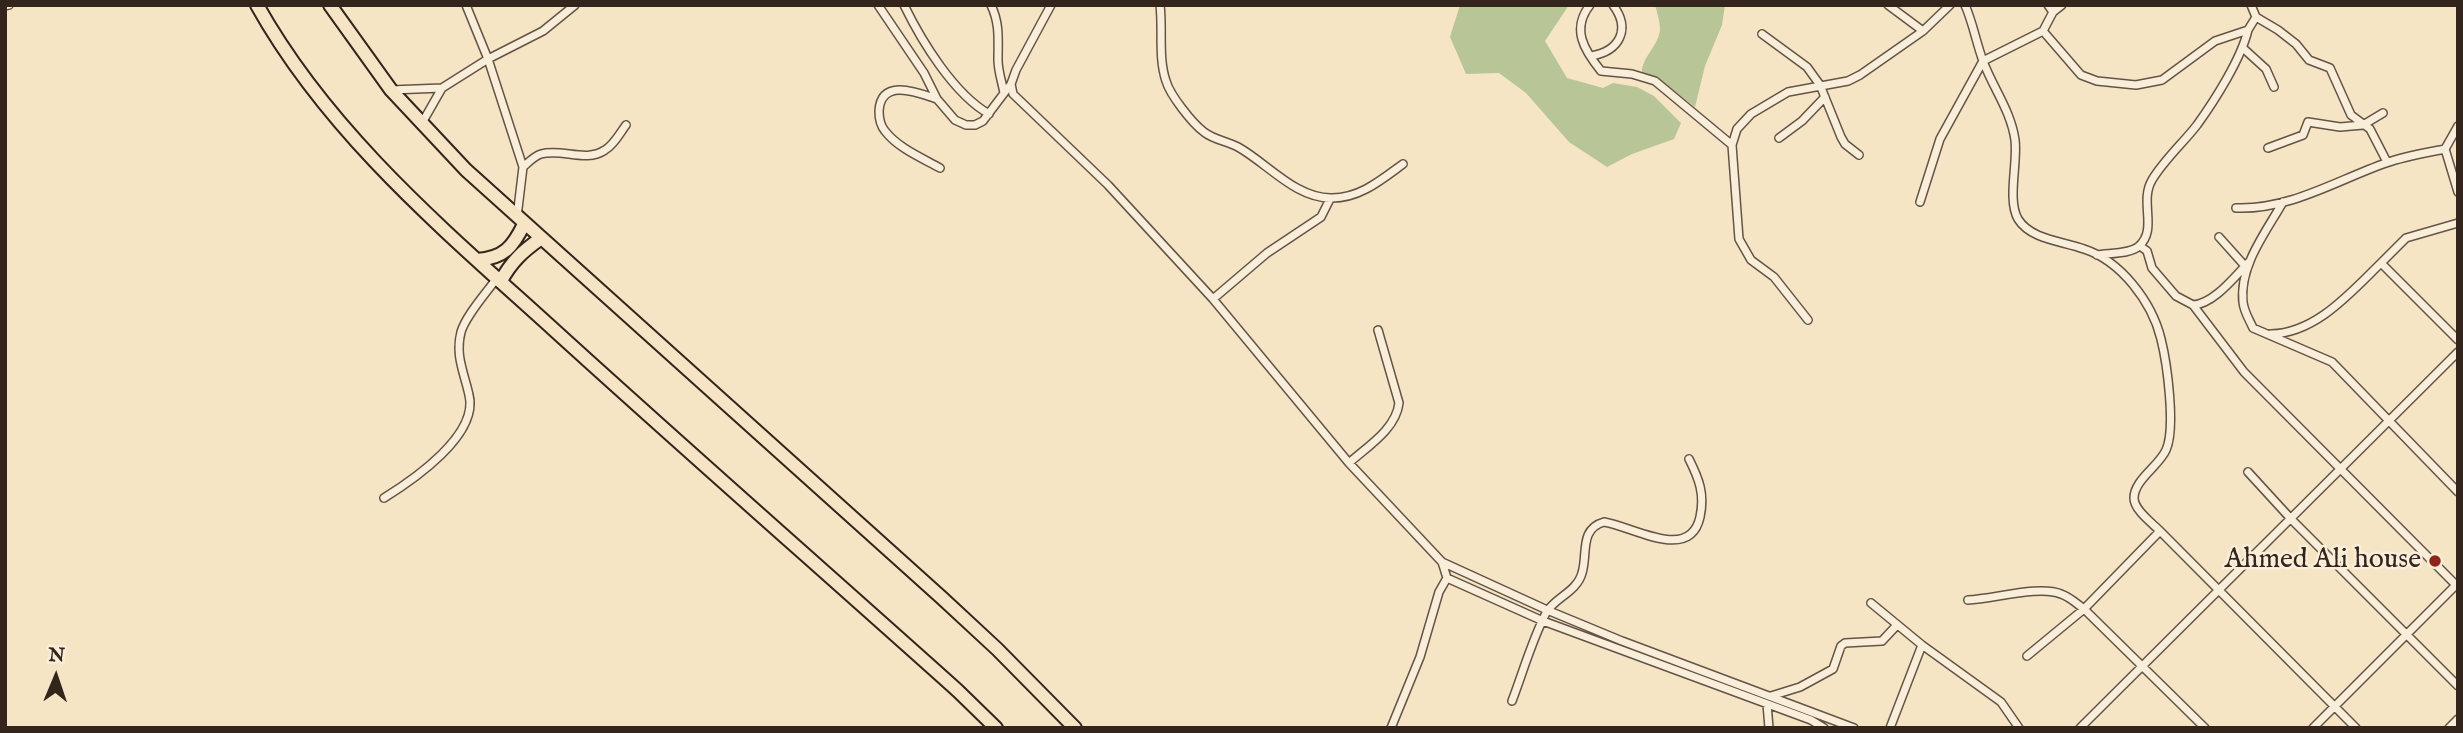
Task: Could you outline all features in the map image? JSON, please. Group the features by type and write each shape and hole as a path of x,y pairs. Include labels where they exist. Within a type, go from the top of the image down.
{"highway":[{"path":"257,5 267,24 316,92 408,197 996,728"},
{"path":"330,5 391,90 466,170 942,598 1075,728"},
{"path":"477,260 492,259 512,247 520,221"},
{"path":"499,279 523,250 540,239"}],"street":[{"path":"466,5 488,59 523,167 520,221"},
{"path":"422,124 442,88 488,59 543,31 575,5"},
{"path":"878,5 924,73 937,99 955,120 967,125 983,121 1011,84 1051,5"},
{"path":"904,5 927,47 964,96 989,114"},
{"path":"991,5 999,32 998,60 1004,93"},
{"path":"1160,5 1166,80 1172,94 1201,131 1247,152 1301,190 1330,199 1367,190 1403,164"},
{"path":"1590,5 1579,24 1580,36 1584,48 1601,71 1632,74 1655,81 1732,145"},
{"path":"1591,56 1604,54 1614,47 1620,37 1622,25 1613,5"},
{"path":"1888,5 1923,31"},
{"path":"1808,320 1774,278 1751,260 1739,239 1732,145 1737,129 1751,114 1788,92 1835,84 1860,75 1923,31 1950,5"},
{"path":"1965,5 1983,61 2008,113 2015,137 2017,153 2013,207 2018,219 2027,229 2047,239 2086,249 2120,271 2152,313 2161,337 2169,405 2168,442 2161,458 2134,495 2135,503 2356,728"},
{"path":"2048,5 2053,12"},
{"path":"1920,202 1940,139 1983,61 2043,31 2053,12 2062,5"},
{"path":"2251,5 2256,17 2295,44 2308,60 2330,68 2351,115 2372,133 2387,162"},
{"path":"2097,255 2140,246 2149,228 2146,200 2152,181 2198,123 2244,49 2248,30 2256,17"},
{"path":"2043,31 2081,75 2097,81 2136,85 2162,80 2215,41 2248,30"},
{"path":"1762,34 1802,62 1820,85 1845,144 1859,155"},
{"path":"2244,49 2266,69 2274,87"},
{"path":"1011,84 1019,103 1108,185 1213,299 1349,463 1442,562 1547,610 1854,728"},
{"path":"391,90 442,88"},
{"path":"937,99 909,90 896,89 886,94 880,103 879,114 881,125 895,142 940,168"},
{"path":"1779,138 1802,121 1825,97"},
{"path":"2268,148 2303,135 2308,122 2340,127 2363,125 2383,113"},
{"path":"523,167 540,155 559,153 582,156 603,152 626,125"},
{"path":"2458,126 2445,149 2458,192"},
{"path":"2236,208 2257,208 2283,202 2387,162 2445,149"},
{"path":"1213,299 1267,253 1321,217 1330,199"},
{"path":"2193,305 2206,303 2214,297 2248,263 2283,202"},
{"path":"2266,334 2291,331 2318,319 2406,238 2458,223"},
{"path":"2219,237 2248,263"},
{"path":"2140,246 2147,251 2152,268 2176,296 2193,305 2244,372 2457,585 2314,728"},
{"path":"2248,263 2243,304 2253,328 2332,362 2458,492"},
{"path":"2381,263 2458,340"},
{"path":"384,498 436,460 464,424 471,408 458,352 462,329 499,279"},
{"path":"1349,463 1393,424 1398,415 1399,403 1378,330"},
{"path":"2080,728 2458,352"},
{"path":"1512,701 1547,610 1579,581 1590,530 1604,522 1661,539 1684,539 1697,527 1702,489 1689,459"},
{"path":"2248,472 2292,520 2458,686"},
{"path":"2027,656 2084,609 2160,531"},
{"path":"1391,728 1420,657 1439,592 1447,579 1442,562"},
{"path":"1447,579 1543,621 1811,720 1824,728"},
{"path":"1968,600 2046,591 2059,593 2084,609 2205,728"},
{"path":"1871,603 1922,645 2001,702 2019,728"},
{"path":"1772,696 1800,687 1833,668 1841,646 1845,643 1882,641 1897,625"},
{"path":"1890,728 1922,645"},
{"path":"1767,704 1769,728"},
{"path":"2449,728 2458,719"}],"green space":[{"path":"1460,5 1569,5 1545,41 1567,78 1603,88 1613,83 1637,87 1654,96 1681,123 1674,139 1632,154 1607,167 1569,142 1526,93 1499,73 1466,74 1450,37"},
{"path":"1655,5 1725,5 1722,25 1705,66 1695,107 1663,82 1642,73 1644,62 1659,35 1660,23"}],"place":[{"name":"Ahmed Ali house","path":"2435,561"}]}
